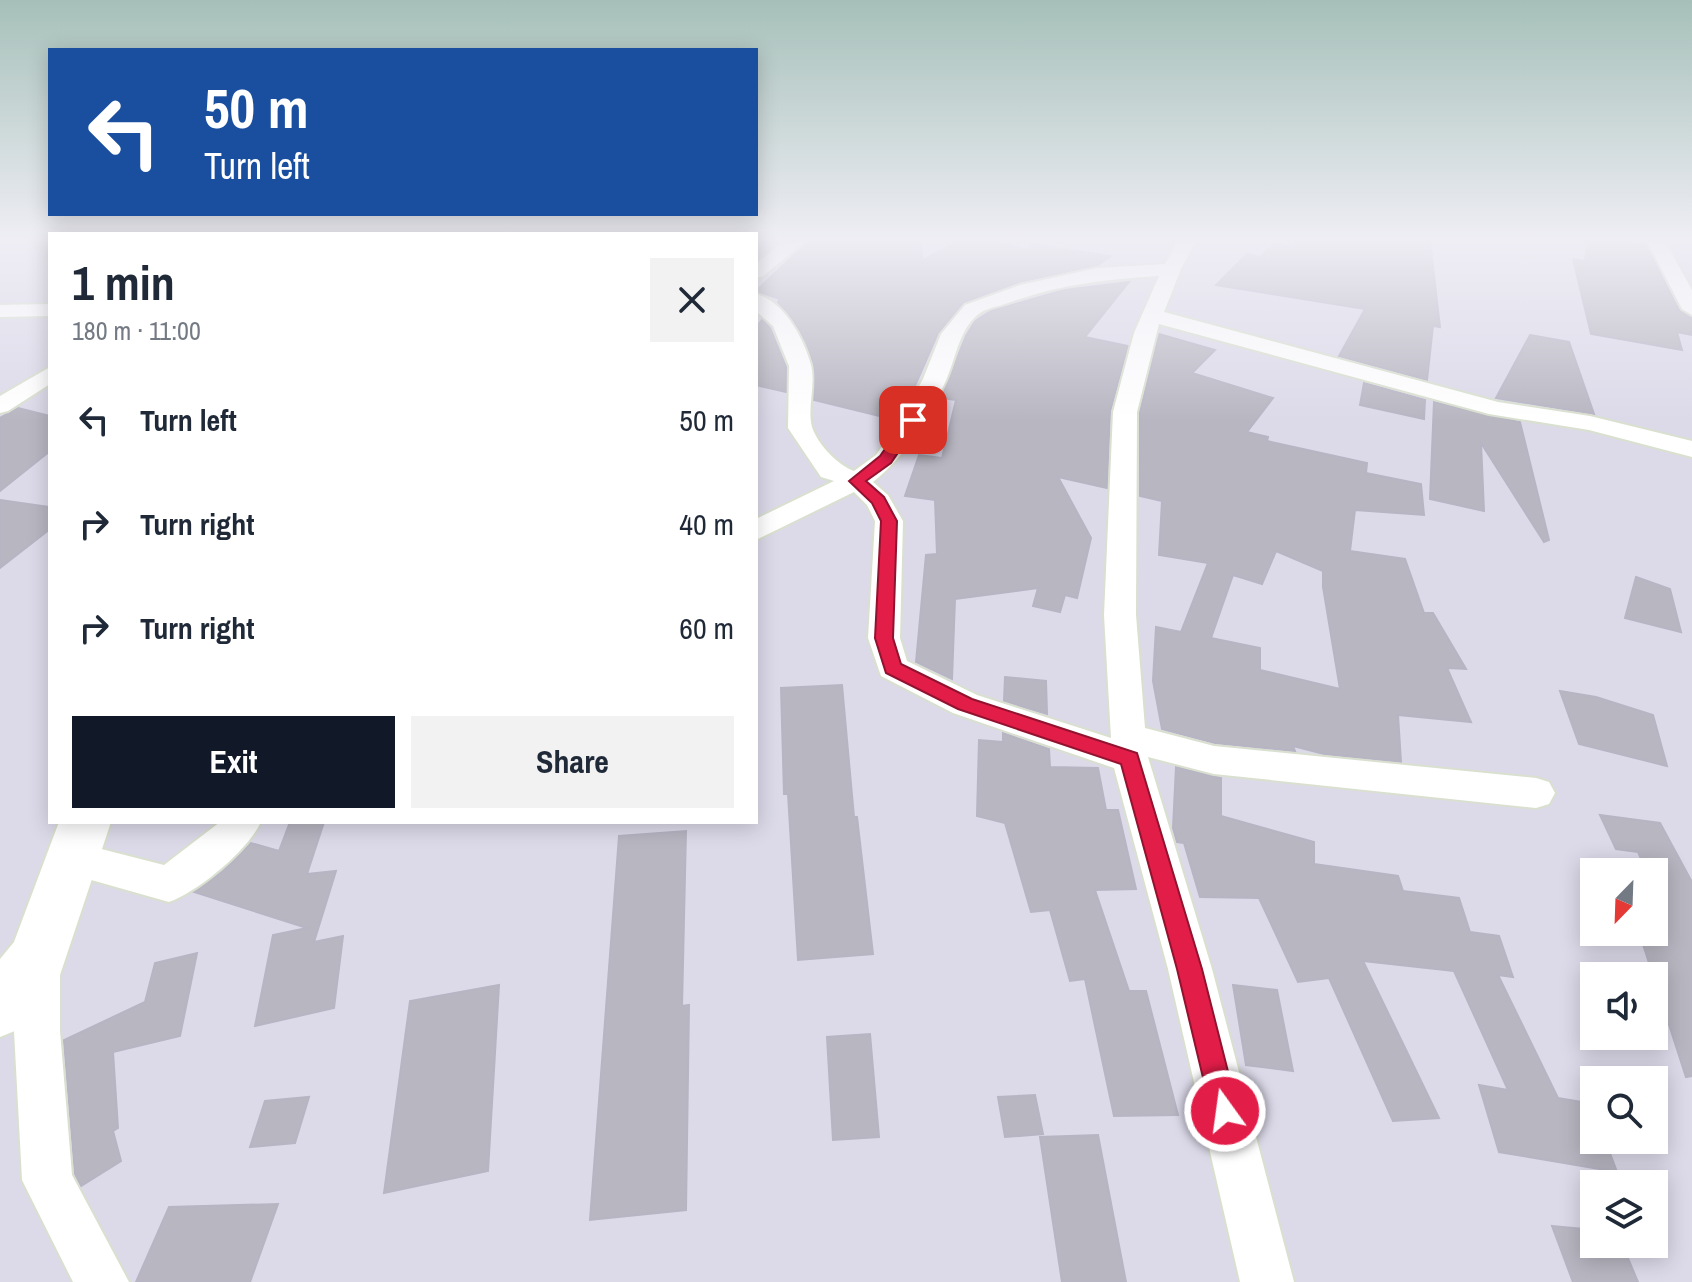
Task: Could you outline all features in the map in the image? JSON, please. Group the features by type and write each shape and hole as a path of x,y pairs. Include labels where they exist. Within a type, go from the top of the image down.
{"main road":[{"path":"0,1007 38,958 77,840"}],"street":[{"path":"758,530 791,510 857,481 885,460 913,420 935,379 952,334 972,309 994,301"},
{"path":"1159,301 1145,333 1125,412 1120,615 1129,748 1190,969 1267,1282"},
{"path":"758,302 782,323 800,366 800,428 830,471 857,481 878,501 889,521 884,638 893,668 965,704 1129,748 1214,760 1536,793"},
{"path":"0,311 48,310"},
{"path":"1153,316 1497,409 1590,423 1692,449"},
{"path":"0,406 48,375"},
{"path":"77,840 169,884 234,833 241,824"},
{"path":"38,958 37,1031 47,1180 102,1282"}],"building":[{"path":"969,301 963,303 938,333 911,395 902,394 888,418 814,400 814,364 800,331 778,302"},
{"path":"1026,301 1114,301 1085,337 1128,346 1110,412 1107,488 1058,477 1091,538 1077,598 1065,595 1060,612 1033,606 1038,588 955,599 952,679 916,662 926,555 937,554 935,500 905,496 919,455 942,458 956,400 941,398 966,336 975,321 991,311"},
{"path":"1314,301 1437,301 1440,327 1433,326 1427,380 1339,356 1365,309"},
{"path":"1583,301 1674,301 1679,310 1692,318 1692,335 1677,332 1682,350 1591,334"},
{"path":"762,320 770,328 786,367 786,392 758,385 758,325"},
{"path":"1159,334 1215,350 1192,373 1273,398 1247,432 1268,437 1267,441 1367,463 1366,473 1421,484 1424,515 1355,510 1350,551 1405,559 1424,613 1433,613 1466,669 1447,668 1471,722 1398,715 1401,762 1324,754 1293,746 1295,751 1215,743 1162,729 1153,681 1156,627 1181,632 1208,563 1159,555 1162,501 1140,496 1140,412","holes":["1276,551 1323,571 1340,689 1260,670 1260,648 1211,638 1233,575 1262,584"]},
{"path":"1530,335 1569,342 1594,414 1496,398"},
{"path":"1364,383 1425,400 1424,419 1360,405"},
{"path":"1434,402 1520,422 1549,540 1544,542 1481,443 1484,511 1430,499"},
{"path":"18,408 48,416 48,453 0,491 0,418"},
{"path":"0,500 48,507 48,531 0,568"},
{"path":"1636,577 1670,589 1681,632 1625,618"},
{"path":"1005,677 1046,681 1047,714 1004,701"},
{"path":"842,685 854,817 857,817 873,954 798,960 788,794 784,794 781,688"},
{"path":"1560,691 1596,697 1653,715 1667,766 1579,744"},
{"path":"1003,733 1049,749 1050,767 1098,768 1106,810 1118,810 1136,889 1095,890 1129,991 1146,991 1178,1115 1114,1116 1085,979 1070,981 1050,910 1031,912 1005,823 977,816 979,740 1003,742"},
{"path":"1176,767 1221,778 1221,816 1314,842 1314,864 1398,876 1403,891 1459,898 1470,932 1499,936 1513,977 1498,975 1558,1098 1580,1102 1580,1154 1610,1154 1616,1170 1499,1152 1479,1085 1508,1090 1454,971 1363,961 1439,1118 1393,1121 1329,978 1298,982 1259,898 1200,897 1184,843 1177,842 1173,828"},
{"path":"1600,815 1660,823 1692,882 1692,1076 1686,1077 1668,1021 1668,962 1649,962 1644,946 1668,946 1668,858 1641,858 1638,852 1616,849"},
{"path":"289,824 323,824 307,874 336,871 314,942 343,936 334,1008 255,1026 273,935 307,928 194,892 223,871 251,843 279,851"},
{"path":"686,831 682,1006 689,1005 686,1210 590,1220 619,836"},
{"path":"197,953 180,1036 113,1052 118,1128 113,1131 121,1161 81,1186 75,1174 64,1040 145,1002 155,963"},
{"path":"499,985 488,1171 384,1193 410,1001"},
{"path":"1233,985 1277,990 1293,1071 1246,1065"},
{"path":"870,1034 879,1137 833,1140 827,1037"},
{"path":"1035,1095 1043,1134 1005,1137 998,1097"},
{"path":"309,1097 295,1143 250,1147 265,1101"},
{"path":"1098,1135 1126,1282 1062,1282 1040,1137"},
{"path":"278,1204 250,1282 136,1282 169,1207"},
{"path":"1552,1226 1580,1229 1580,1258 1628,1258 1638,1282 1573,1282"}],"route":[{"path":"913,420 885,460 857,481 878,501 889,521 884,638 893,668 965,704 1130,759 1190,969 1225,1111"}]}
